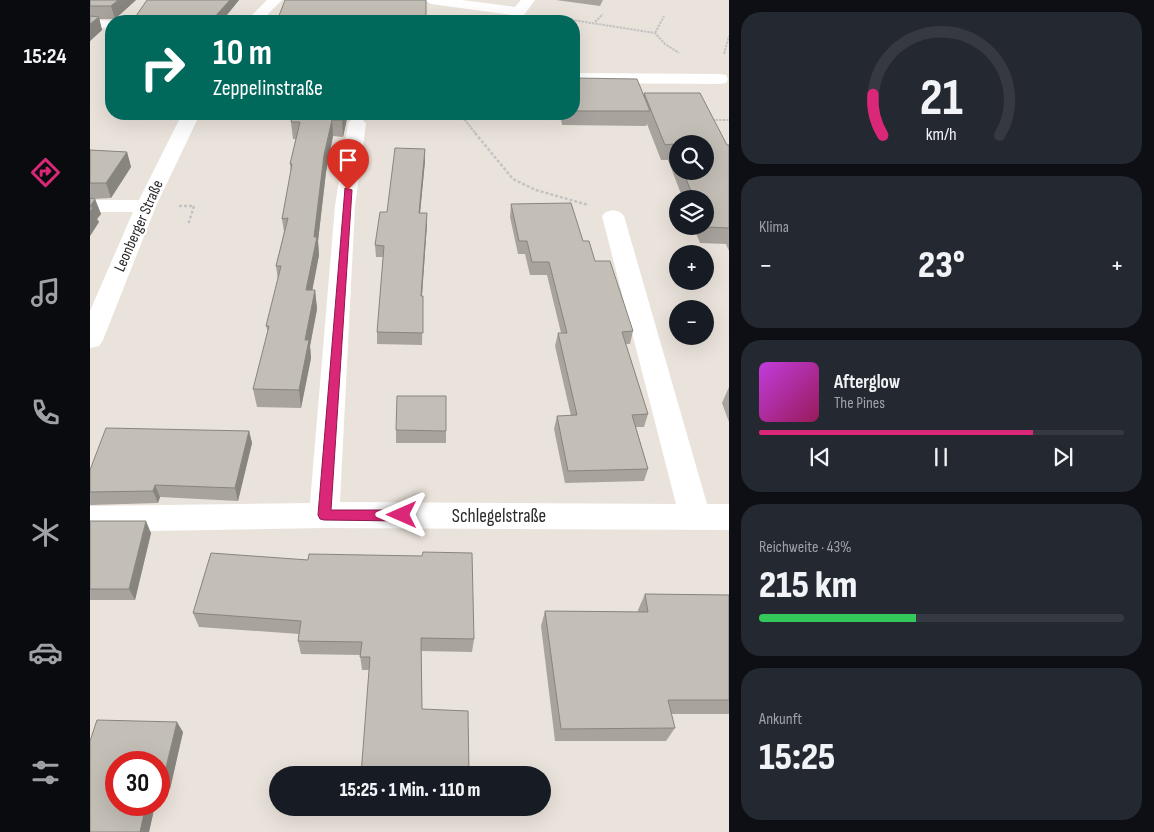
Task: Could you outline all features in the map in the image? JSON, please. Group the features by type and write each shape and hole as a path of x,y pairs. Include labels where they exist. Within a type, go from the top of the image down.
{"street":[{"path":"259,15 275,0"},
{"path":"431,0 519,12 528,0"},
{"path":"90,24 105,24"},
{"path":"699,65 725,82"},
{"path":"580,78 725,82"},
{"name":"Leonberger Straße","path":"90,340 146,206 188,120"},
{"path":"324,515 345,206 357,124"},
{"path":"90,206 146,206"},
{"path":"614,216 695,517"},
{"name":"Schlegelstraße","path":"90,518 324,515 729,517"}],"path":[{"path":"519,12 542,15"},
{"path":"595,22 603,14"},
{"path":"655,33 664,16"},
{"path":"580,20 655,33 664,44 699,65"},
{"path":"465,120 513,179 536,190 598,208 614,216"},
{"path":"706,120 729,120"}],"building":[{"path":"90,0 118,0 111,6 90,6"},
{"path":"147,0 230,0 216,15 137,15"},
{"path":"285,0 426,0 426,15 279,15"},
{"path":"90,16 99,17 90,24"},
{"path":"580,78 637,79 650,111 580,111"},
{"path":"644,93 700,93 727,145 729,145 729,228 714,227 714,190 690,190 687,180 714,180 714,135 669,135 669,144 665,145"},
{"path":"292,120 332,120 324,155 314,237 317,237 306,290 315,290 305,340 309,340 299,390 253,389 269,326 266,326 281,266 276,266 288,218 282,219 292,164 290,164 300,122 291,122"},
{"path":"395,148 425,149 419,213 427,213 421,296 423,296 423,333 377,332 384,246 375,245 380,212 387,212"},
{"path":"90,150 127,152 106,183 90,183"},
{"path":"90,198 95,199 90,207"},
{"path":"571,203 583,241 589,241 595,261 610,261 633,331 622,332 648,414 632,415 648,469 568,471 557,416 577,415 558,333 567,333 549,262 532,262 527,241 519,241 511,204"},
{"path":"397,396 446,396 446,431 396,430"},
{"path":"106,428 249,431 235,488 155,485 153,491 90,492 90,470"},
{"path":"90,521 146,521 129,589 90,589"},
{"path":"423,552 472,553 474,639 421,638 422,709 468,711 469,766 362,766 370,657 360,657 362,642 298,641 301,621 193,613 211,553 308,560 309,554 422,556"},
{"path":"645,594 729,595 729,700 668,700 675,728 561,729 545,611 648,612"},
{"path":"97,720 177,722 170,751 105,751 105,816 144,816 140,832 90,832 90,741"}],"route":[{"path":"348,190 345,206 324,515 402,515"}]}
